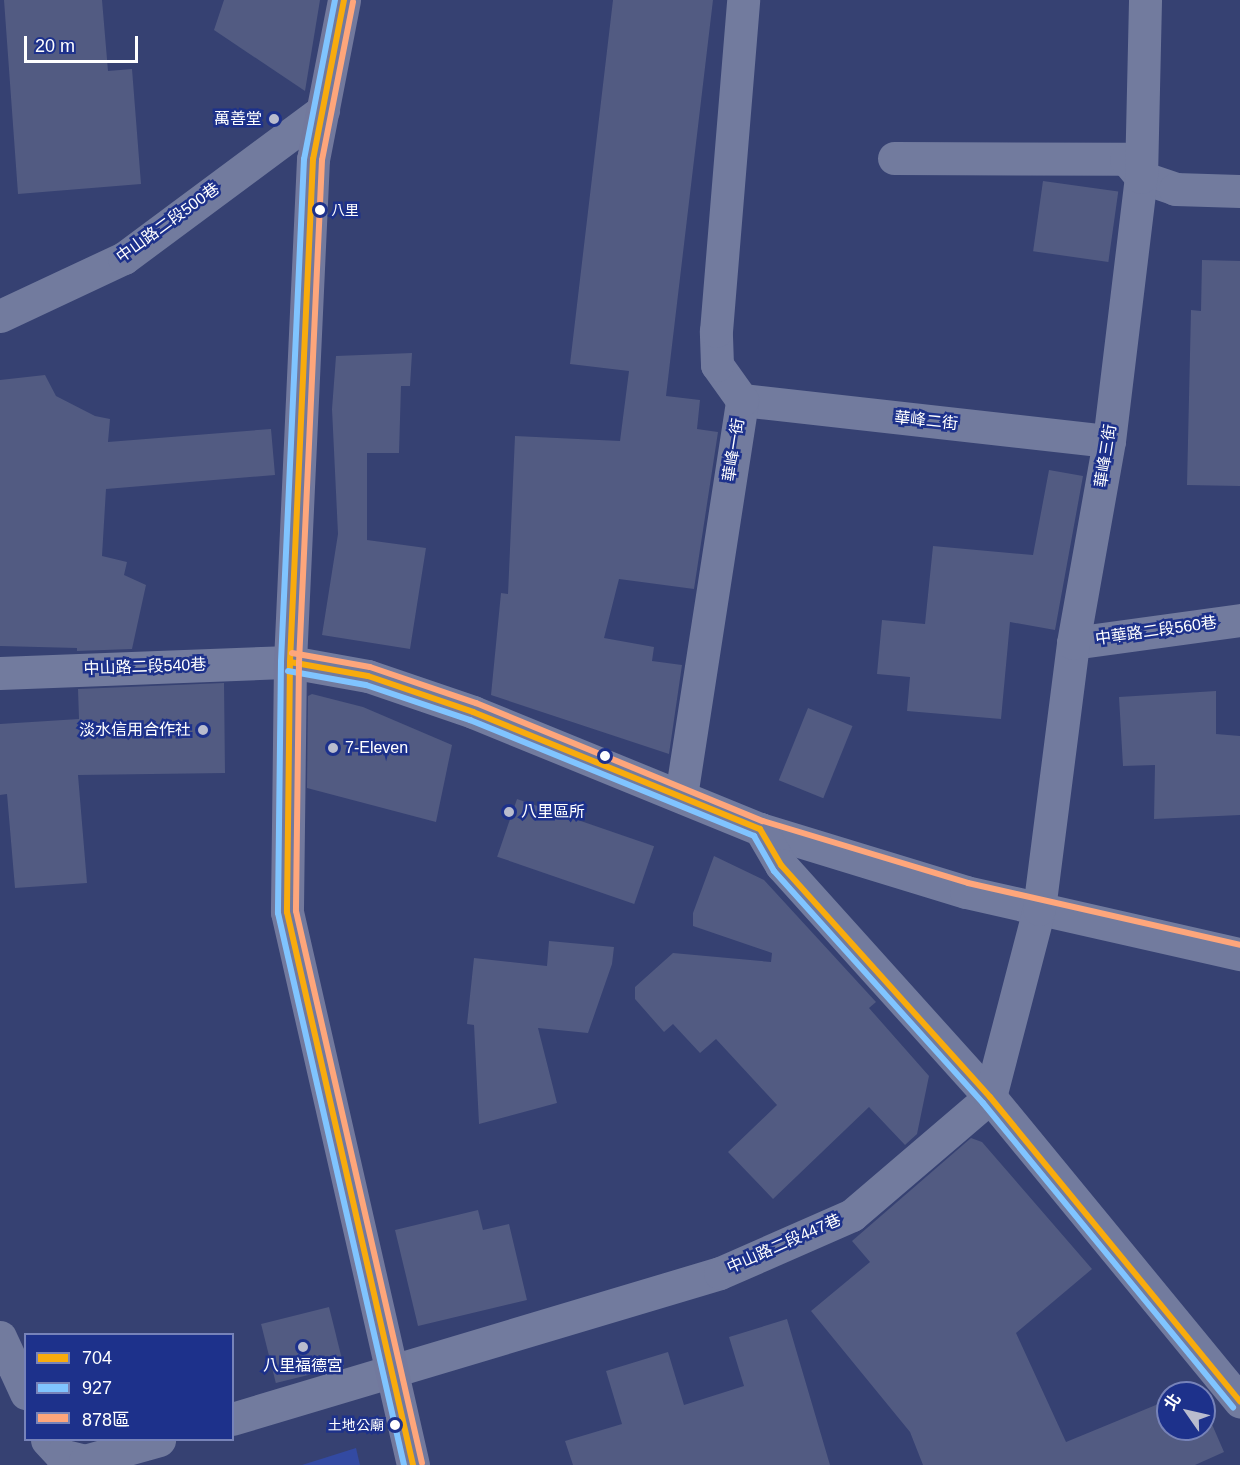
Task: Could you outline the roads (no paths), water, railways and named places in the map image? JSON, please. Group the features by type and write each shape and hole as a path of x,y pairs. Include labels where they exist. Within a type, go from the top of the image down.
{"main road":[{"path":"344,0 313,159 290,662 287,912 413,1465"}],"street":[{"name":"華峰一街","path":"681,796 742,400 717,365 716,331 743,0"},
{"name":"華峰三街","path":"1039,909 1073,643 1109,441 1141,177 1145,0"},
{"name":"中山路二段500巷","path":"0,316 124,258 323,110"},
{"path":"894,158 1126,159 1141,177 1175,189 1240,191"},
{"name":"華峰二街","path":"742,400 1109,441"},
{"name":"中華路二段560巷","path":"1073,643 1240,620"},
{"name":"中山路二段540巷","path":"0,673 290,662 389,683 473,712 760,829 966,892 1240,954"},
{"path":"760,829 781,865 990,1097 1240,1401"},
{"path":"990,1097 1039,909"},
{"name":"中山路二段447巷","path":"234,1418 392,1374 720,1273 852,1215 990,1097"},
{"path":"0,1337 24,1389"},
{"path":"48,1441 62,1455 85,1461 155,1441"}],"place":[{"name":"萬善堂","path":"274,119"},
{"name":"八里","path":"320,210"},
{"name":"淡水信用合作社","path":"203,730"},
{"name":"7-Eleven","path":"333,748"},
{"name":"八里區所","path":"509,812"},
{"name":"八里福德宮","path":"303,1347"},
{"name":"土地公廟","path":"395,1425"}]}
